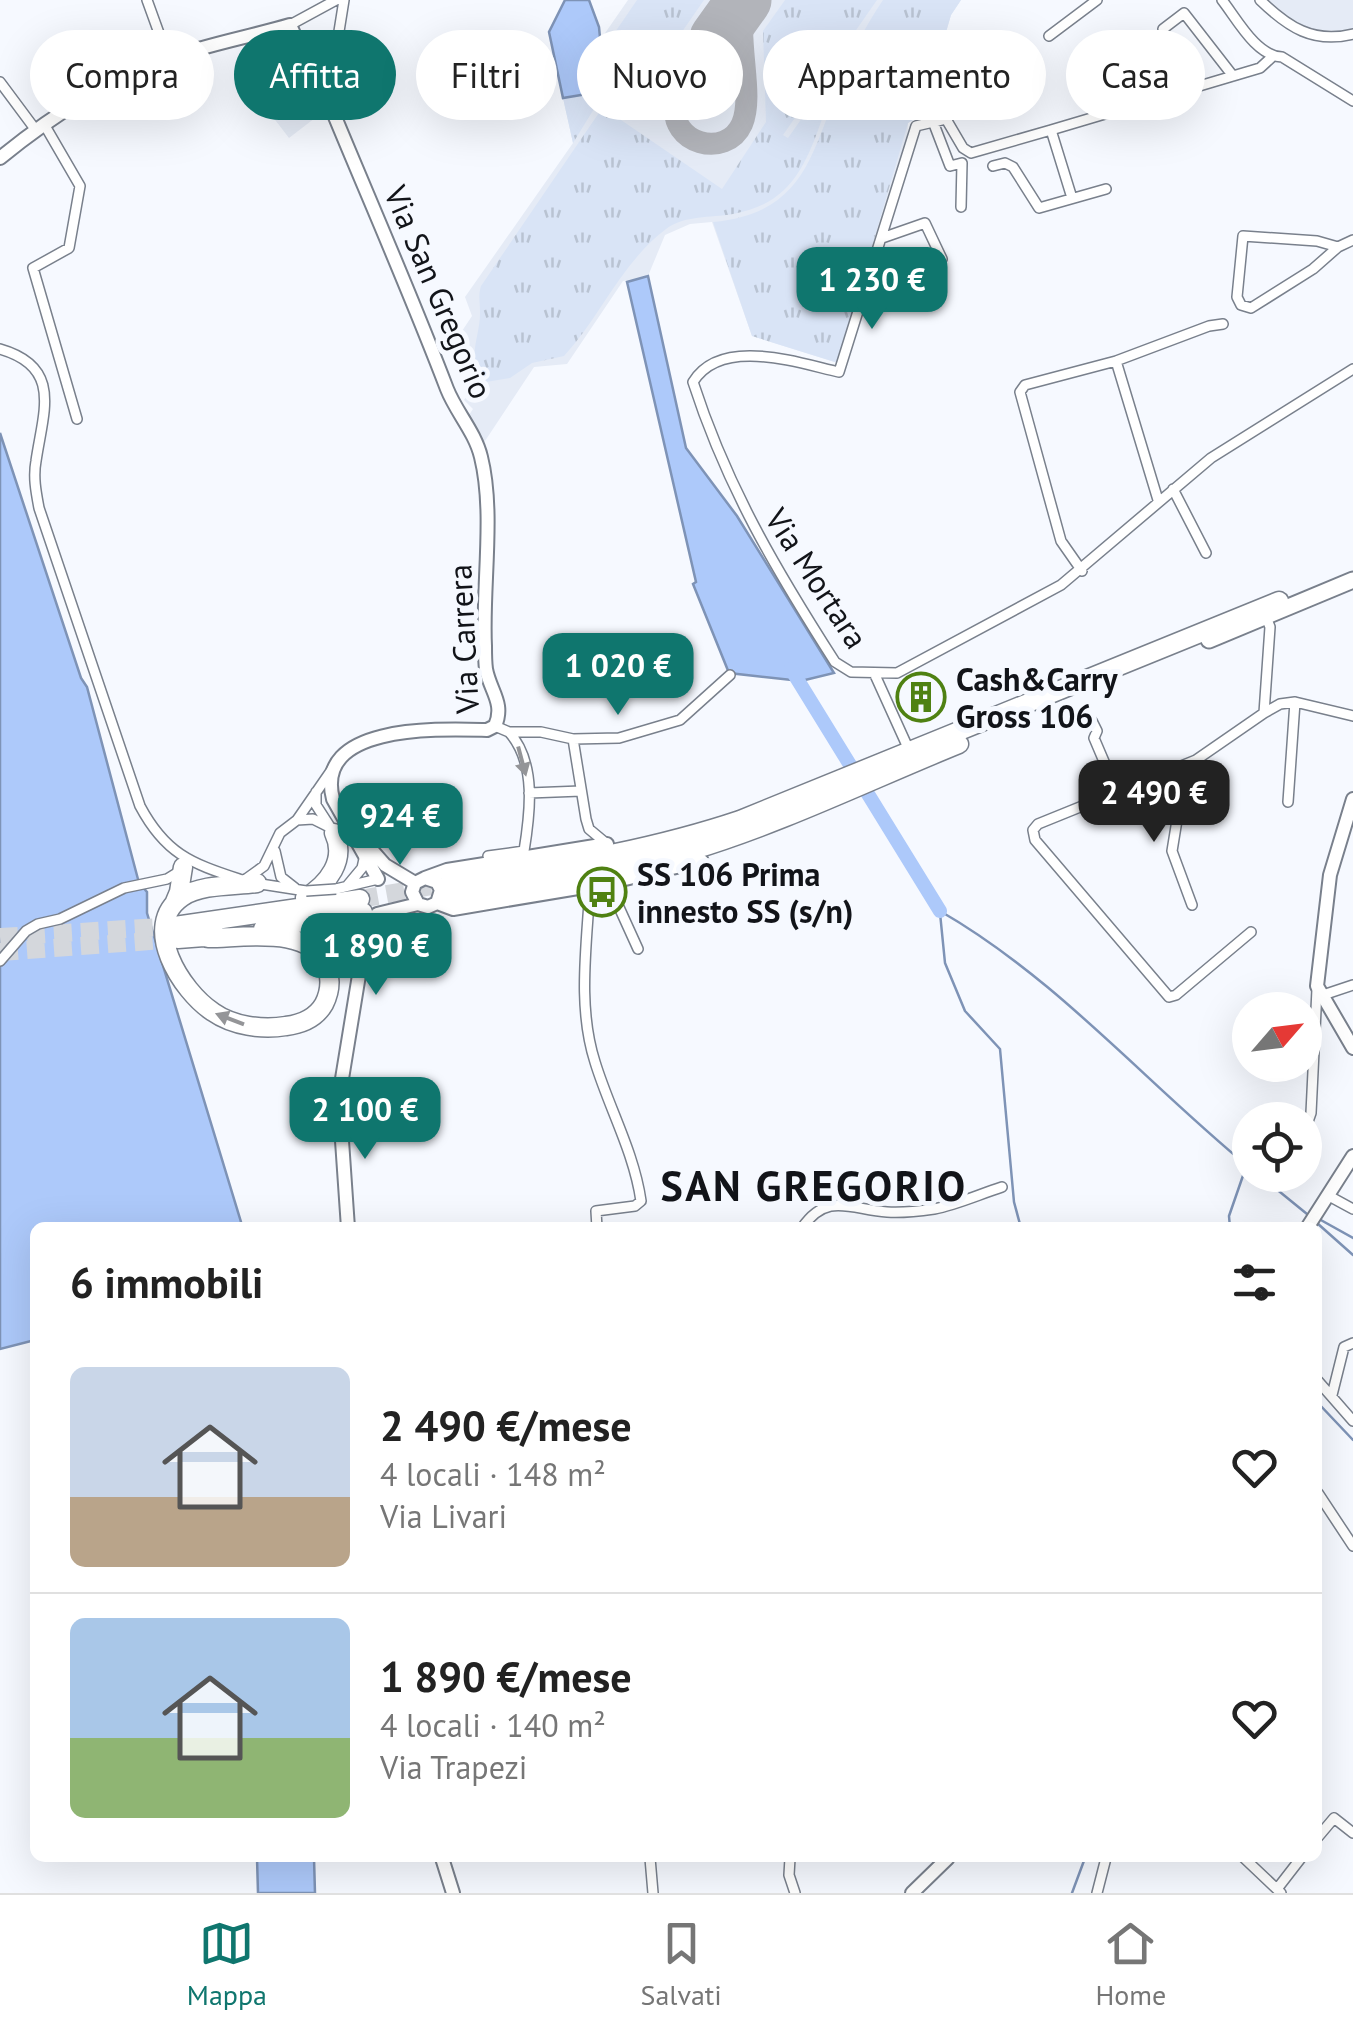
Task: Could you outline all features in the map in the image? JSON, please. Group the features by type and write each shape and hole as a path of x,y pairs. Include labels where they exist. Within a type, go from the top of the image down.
{"highway":[{"path":"446,894 630,866 689,852 902,758 1208,636 1279,601"},
{"path":"446,894 684,839 793,809"},
{"path":"702,861 793,809"},
{"path":"205,930 292,905 312,894 337,864 340,850 334,834"},
{"path":"607,844 684,839"},
{"path":"185,864 179,892 165,921 165,934 174,966 196,998 212,1012 243,1025 277,1028 306,1021 325,1002 330,982 327,968 316,950 305,943 205,930"},
{"path":"174,904 194,891 250,882"},
{"path":"177,933 351,897"}],"main road":[{"path":"1279,601 1353,572"},
{"path":"1208,636 1266,617 1353,580"}],"street":[{"path":"147,0 158,30"},
{"path":"214,45 290,24 336,0"},
{"path":"339,30 344,0"},
{"path":"1049,36 1097,0"},
{"path":"1222,0 1254,42 1272,57 1282,58 1353,101"},
{"path":"1260,0 1301,33 1319,37 1353,34"},
{"path":"1163,29 1184,13 1233,76"},
{"name":"Via San Gregorio","path":"290,24 293,30"},
{"path":"1205,84 1260,68 1272,57"},
{"path":"0,82 40,126 80,186 69,248 33,268 77,419"},
{"path":"0,158 50,120"},
{"name":"Via San Gregorio","path":"337,120 398,262 451,400 481,454 488,506"},
{"path":"882,238 916,126 930,120"},
{"path":"932,120 950,166 962,164 961,206"},
{"path":"947,120 971,153 1082,120"},
{"path":"1051,130 1072,198"},
{"path":"993,166 1005,162 1013,168 1039,208 1106,189"},
{"path":"882,238 925,224 942,259"},
{"path":"1338,247 1243,236 1237,297 1240,305 1251,308 1353,240"},
{"name":"Via Mortara","path":"882,238 839,372 766,356 720,359 697,374 692,382 746,515 836,662 850,672 897,673 1039,598 1082,571 1158,500 1211,458 1353,369"},
{"path":"1082,571 1061,540 1020,392 1025,386 1116,361 1222,324"},
{"path":"0,348 28,360 45,389 46,408 35,463 34,486 39,508 140,806 162,841 185,864 250,882 351,897 378,879 385,865"},
{"path":"1116,361 1158,500"},
{"path":"1172,489 1206,554"},
{"name":"Via Carrera","path":"333,768 350,751 380,736 429,728 487,730 496,726 500,706 486,671 484,616 488,506"},
{"path":"1264,713 1270,627 1266,617"},
{"path":"875,674 902,758"},
{"path":"496,726 509,732 542,732 573,739 620,738 680,720 730,675"},
{"path":"1288,802 1295,702"},
{"path":"1252,932 1170,997 1034,840 1033,830 1038,824 1196,760 1280,704 1295,702 1353,716"},
{"path":"1092,722 1097,731 1094,738 1116,792"},
{"path":"488,856 524,851 529,793 519,748 509,732"},
{"path":"573,739 586,820 589,829 607,844"},
{"path":"250,882 264,866 284,829 297,820 333,768"},
{"path":"333,768 330,788 340,814 378,879"},
{"path":"1169,771 1178,814 1172,851 1192,906"},
{"path":"321,783 316,805 334,834"},
{"path":"529,793 581,791"},
{"path":"1312,1102 1330,875 1353,798"},
{"path":"340,814 385,865 401,877"},
{"path":"297,820 318,821 334,834"},
{"path":"576,850 586,820"},
{"path":"276,843 282,877 302,891"},
{"path":"418,904 412,892 420,880 447,870 607,844"},
{"path":"351,897 364,858"},
{"path":"378,879 434,880 453,909 608,883 702,861"},
{"path":"0,961 26,931 38,924 60,919 124,888 166,879 185,864"},
{"path":"608,883 638,950"},
{"path":"590,886 584,1012 594,1062 612,1104 641,1201 634,1206 596,1211 597,1222"},
{"path":"348,1222 339,1097 360,969 376,914 418,904 428,907 446,894"},
{"path":"1320,990 1353,985"},
{"path":"1320,990 1352,1041"},
{"path":"1311,1222 1350,1166"},
{"path":"806,1222 828,1206 850,1203 891,1212 930,1210 1002,1187"},
{"path":"1328,1198 1353,1209"},
{"path":"1332,1395 1344,1348 1353,1343"},
{"path":"1322,1385 1353,1421"},
{"path":"1322,1499 1353,1546"},
{"path":"1322,1832 1334,1818 1353,1834"},
{"path":"443,1862 454,1893"},
{"path":"650,1862 653,1893"},
{"path":"790,1862 795,1893"},
{"path":"912,1893 944,1862"},
{"path":"1097,1893 1105,1862"},
{"path":"1248,1862 1279,1891 1297,1862"}],"shaded area":[{"path":"628,0 961,0 947,30 763,30 763,120 913,120 908,123 907,141 838,363 752,336 712,222 690,224 665,235 648,276 623,281 567,364 534,367 483,444 467,418 473,409 464,400 471,390 450,349 472,316 465,297 573,143 563,98 577,96 577,120 743,120 743,30 607,30"},
{"path":"1268,0 1353,0 1353,31 1305,30 1288,21"},
{"path":"275,120 312,120 289,138"}],"green space":[{"path":"637,0 704,0 683,30 617,30"},
{"path":"785,0 877,0 856,30 764,30"},
{"path":"883,0 961,0 947,30 864,30"},
{"path":"577,96 577,120 587,120 573,143 563,98"},
{"path":"594,120 621,120 722,189 766,120 793,120 783,135 788,138 801,120 822,120 801,168 781,192 752,209 689,219 666,229 636,258 564,356 532,363 510,378 486,382 475,356 481,286"},
{"path":"826,120 913,120 908,123 838,363 752,336 713,222 767,207 786,193 800,177"}],"water":[{"path":"565,0 589,0 599,30 577,30 577,96 563,98 557,70 557,30 550,30"},
{"path":"648,276 686,448 737,516 834,673 801,681 729,673 693,584 696,582 627,282"},
{"path":"0,433 87,687 139,883 147,892 147,913 241,1222 30,1222 30,1341 0,1349"},
{"path":"257,1862 314,1862 315,1893 258,1893"}],"waterway":[{"path":"791,669 940,911"},
{"path":"940,911 983,938 1063,1000 1232,1152"},
{"path":"940,913 945,963 965,1011 1000,1049 1014,1202 1019,1222"},
{"path":"1230,1222 1237,1192"},
{"path":"1280,1192 1307,1214"},
{"path":"1319,1219 1353,1238"},
{"path":"1322,1227 1353,1255"},
{"path":"1322,1407 1353,1440"},
{"path":"1072,1893 1084,1862"}],"taxiway":[{"path":"742,30 746,0"},
{"path":"743,43 743,120"},
{"path":"677,120 689,137 712,144 734,135 743,120"}],"runway":[{"path":"723,30 744,0"}],"tunnel":[{"path":"360,899 449,883"},
{"path":"0,937 175,926"},
{"path":"0,952 178,939"}],"place":[{"name":"Cash&Carry Gross 106","path":"921,697"},
{"name":"SS 106 Prima innesto SS (s/n)","path":"602,892"}],"district":[{"name":"SAN GREGORIO","path":"814,1185"}]}
